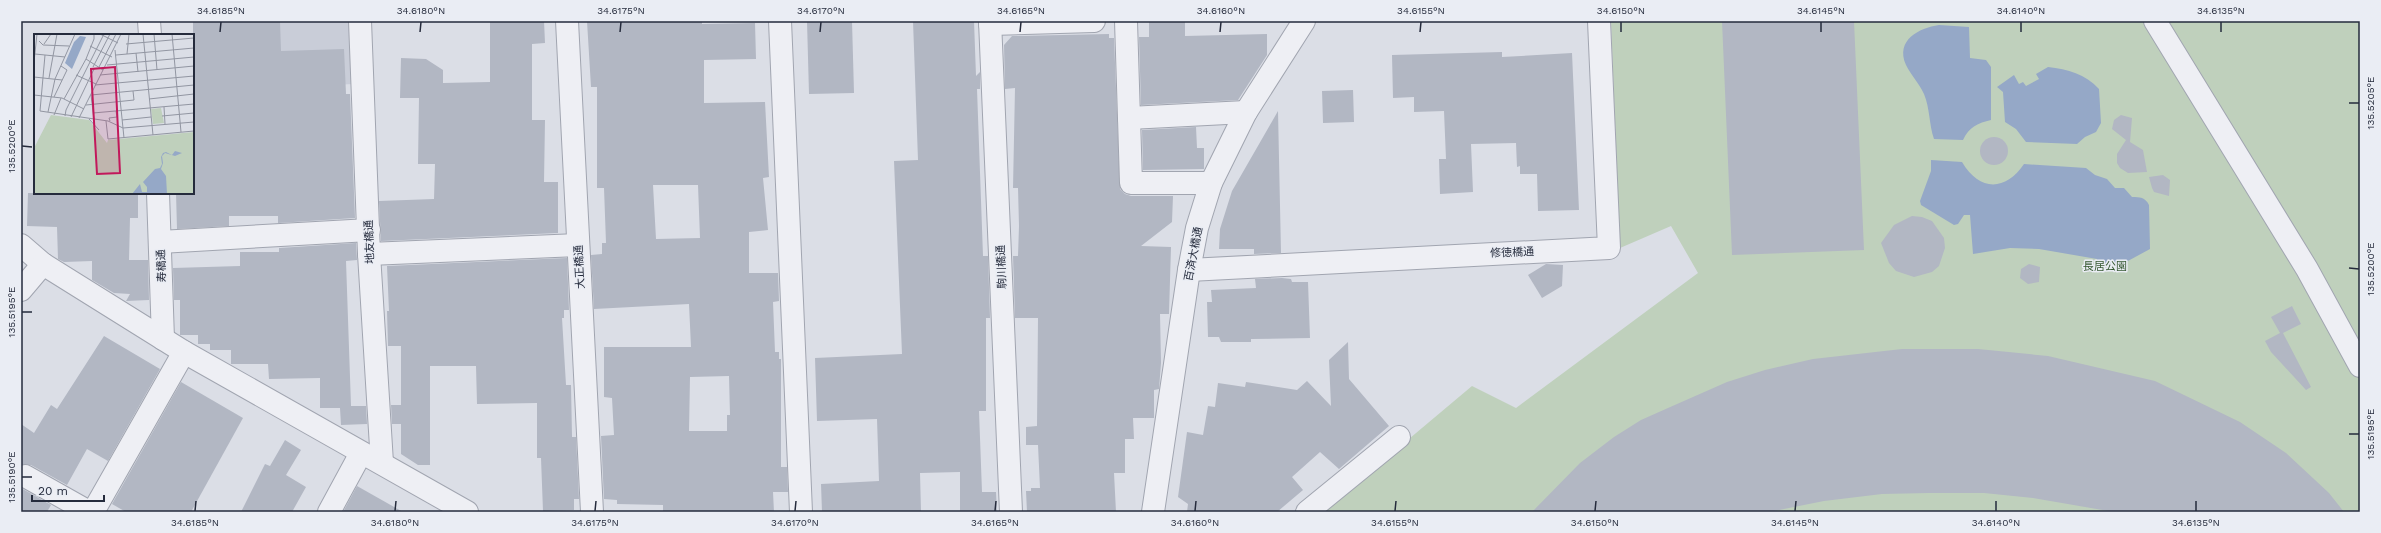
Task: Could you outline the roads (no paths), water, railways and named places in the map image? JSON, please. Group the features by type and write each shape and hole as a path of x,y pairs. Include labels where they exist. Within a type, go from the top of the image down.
{"street":[{"path":"150,21 150,34"},
{"name":"地友橋通","path":"360,21 369,254 382,463"},
{"name":"大正橋通","path":"567,21 592,512"},
{"path":"780,21 801,512"},
{"path":"990,22 1094,21"},
{"path":"1126,21 1131,183 1211,183"},
{"name":"百済大橋通","path":"1153,512 1189,270 1197,228 1211,183 1246,112 1304,21"},
{"name":"修徳橋通","path":"1189,270 1459,254 1609,248 1600,21"},
{"path":"2155,21 2307,269 2360,366"},
{"name":"駒川橋通","path":"990,22 1011,512"},
{"path":"1129,118 1246,112"},
{"name":"寿橋通","path":"158,194 163,340"},
{"path":"160,242 369,230"},
{"path":"21,245 43,264 163,340 467,512"},
{"path":"369,254 578,245"},
{"path":"21,290 43,264"},
{"path":"93,512 184,352"},
{"path":"1307,512 1399,437"},
{"path":"329,512 361,453"},
{"path":"25,476 89,512"}],"water":[{"path":"1939,25 1969,27 1970,58 1986,60 1991,67 1991,120 1974,126 1963,140 1934,139 1924,94 1906,65 1903,56 1906,42 1911,37 1924,29"},
{"path":"2048,67 2076,73 2094,84 2099,89 2101,123 2096,132 2085,137 2077,144 2026,142 2016,129 2005,122 2003,92 1997,87 2014,75 2019,84 2023,82 2026,86 2039,79 2036,74"},
{"path":"1931,160 1962,162 1969,172 1976,178 1984,183 1992,184 2009,180 2024,164 2086,168 2095,175 2107,179 2115,188 2124,188 2132,197 2146,200 2149,205 2150,249 2126,262 2097,267 2097,259 2039,249 2010,248 1973,254 1970,215 1964,215 1958,224 1954,225 1921,205 1920,201 1931,171"}],"park label":[{"name":"長居公園","path":"2105,266"}]}
